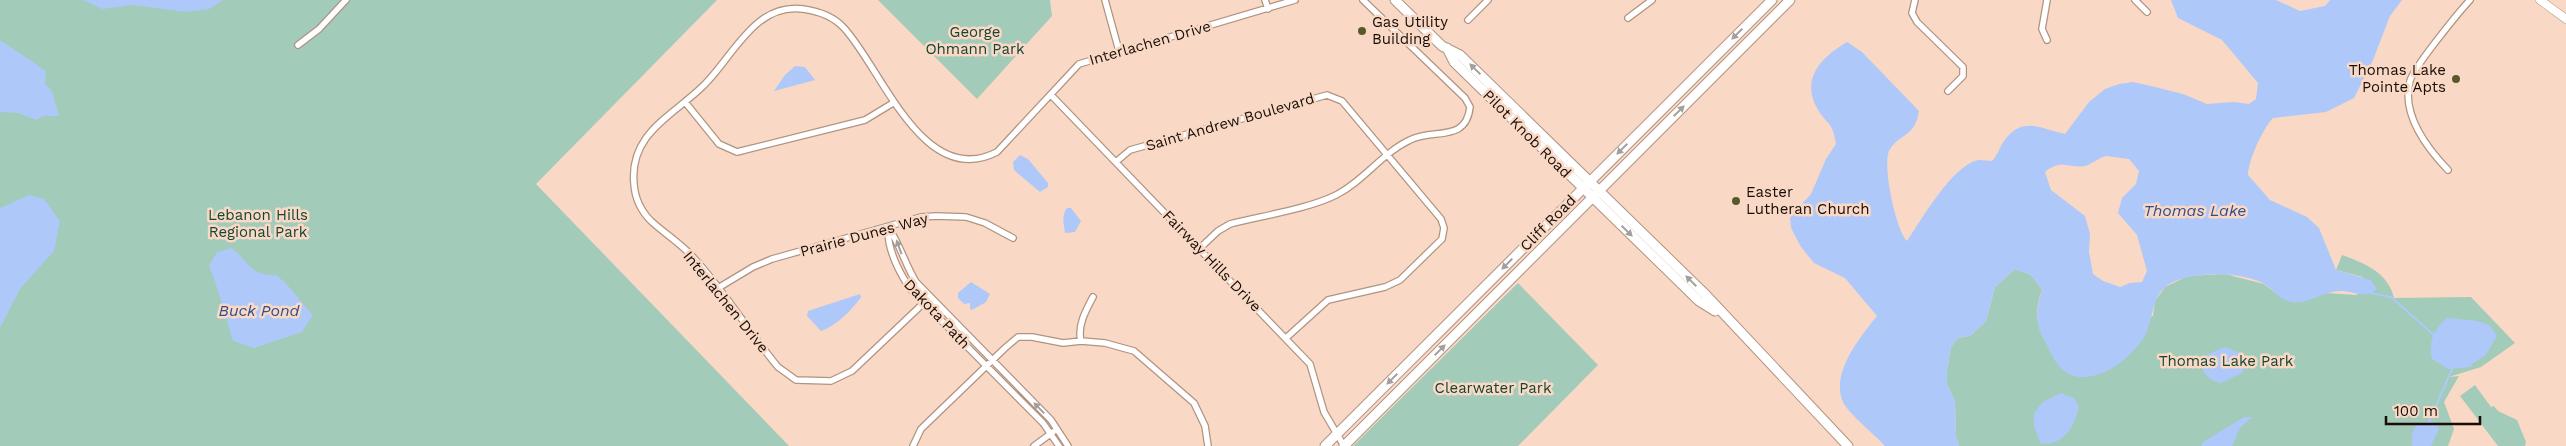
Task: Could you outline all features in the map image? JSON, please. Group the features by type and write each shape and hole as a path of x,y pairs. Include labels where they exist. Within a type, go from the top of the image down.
{"main road":[{"name":"Pilot Knob Road","path":"1395,0 1446,48 1460,55 1600,190 1706,295 1724,317 1848,446"},
{"name":"Cliff Road","path":"1325,446 1772,0"},
{"name":"Cliff Road","path":"1344,446 1790,0"},
{"name":"Pilot Knob Road","path":"1446,48 1454,62 1582,189 1699,301 1724,317"}],"street":[{"path":"298,45 319,29 346,0"},
{"path":"1104,0 1119,51"},
{"path":"1265,0 1268,9"},
{"name":"Interlachen Drive","path":"930,297 852,371 831,381 809,382 796,380 778,367 691,255 648,218 638,203 634,186 633,169 638,149 654,126 708,81 748,31 763,18 781,11 802,9 823,14 844,28 893,103 917,131 952,158 970,160 985,158 997,152 1079,64 1295,0"},
{"path":"1200,249 1218,231 1230,224 1336,195 1387,155 1411,139 1463,127 1469,116 1470,107 1465,98 1363,0"},
{"path":"1468,20 1488,0"},
{"path":"1628,18 1652,0"},
{"path":"1915,0 1912,13 1917,22 1963,67 1963,76 1948,91"},
{"path":"2047,0 2042,29 2047,40"},
{"path":"2135,0 2147,12"},
{"path":"2448,170 2416,127 2409,100 2410,80 2470,0"},
{"path":"2540,0 2566,19"},
{"name":"Fairway Hills Drive","path":"1051,95 1310,364 1324,412 1344,446"},
{"name":"Saint Andrew Boulevard","path":"1117,162 1130,150 1327,95 1342,101 1441,219 1444,228 1442,238 1400,280 1385,287 1328,300 1286,338"},
{"path":"685,102 719,144 737,152 865,120 893,103"},
{"name":"Prairie Dunes Way","path":"718,288 753,267 772,259 921,217 966,217 985,223 1013,238"},
{"name":"Dakota Path","path":"888,227 896,237 906,266 930,297 1057,429 1068,446"},
{"name":"Dakota Path","path":"888,227 887,240 896,265 912,290 1051,434 1059,446"},
{"path":"1081,341 1079,334 1081,322 1093,297"},
{"path":"913,446 921,429 992,360 1018,337 1032,336 1063,342 1081,341 1121,347 1134,351 1194,403 1205,426 1208,446"},
{"path":"1034,446 1057,429"}],"green space":[{"name":"Lebanon Hills Regional Park","path":"0,0 717,0 536,184 789,446 0,446"},
{"name":"George Ohmann Park","path":"878,0 1050,0 1052,16 977,99"},
{"name":"Thomas Lake Park","path":"2342,255 2367,265 2381,275 2391,289 2394,298 2471,297 2515,343 2481,367 2449,377 2459,376 2444,402 2454,429 2448,446 1959,446 1956,437 1955,401 1947,384 1947,370 1951,347 1958,338 1970,336 1986,321 1995,287 2015,269 2031,275 2042,290 2039,298 2037,318 2040,331 2047,344 2153,316 2155,301 2165,287 2188,276 2225,274 2264,284 2277,294 2326,293 2357,295 2363,277 2336,270"},
{"name":"Clearwater Park","path":"1518,283 1598,365 1518,446 1353,446"},
{"path":"2475,385 2491,407 2494,406 2498,411 2517,420 2526,442 2525,446 2498,446 2460,396"}],"water":[{"path":"83,0 223,0 209,9 186,12 132,5 102,9"},
{"name":"Thomas Lake","path":"2171,0 2276,0 2300,11 2325,6 2330,0 2402,0 2390,16 2373,60 2354,98 2326,112 2273,118 2257,145 2250,162 2248,175 2270,200 2307,217 2319,228 2336,270 2371,280 2377,289 2368,294 2335,291 2304,301 2291,302 2266,285 2244,277 2210,274 2183,278 2168,285 2160,293 2146,333 2141,342 2124,360 2102,373 2080,377 2064,371 2053,357 2040,332 2037,320 2042,290 2031,275 2015,269 1995,287 1986,321 1970,336 1958,338 1951,347 1947,370 1947,384 1955,401 1956,437 1959,446 1885,446 1846,406 1840,391 1844,367 1849,356 1877,316 1845,278 1814,263 1801,247 1791,228 1790,217 1811,194 1826,159 1836,144 1831,126 1817,108 1812,97 1811,87 1813,78 1822,61 1847,42 1862,52 1919,111 1914,126 1894,144 1888,156 1887,167 1894,211 1907,241 1949,181 1970,163 1980,160 1992,161 2004,141 2018,128 2025,126 2040,127 2065,134 2089,102 2105,89 2133,82 2183,94 2207,104 2234,102 2249,104 2256,99 2258,83 2222,40 2178,18","holes":["2106,156 2129,159 2139,171 2136,184 2122,198 2118,213 2137,235 2147,271 2142,282 2130,283 2120,287 2103,281 2093,274 2089,252 2090,234 2085,216 2051,190 2045,172 2057,165 2077,167 2088,165"]},
{"path":"0,40 46,71 45,84 52,91 59,116 43,116 36,120 18,113 0,112"},
{"path":"795,66 805,67 815,80 774,91 785,75"},
{"path":"1020,155 1028,159 1048,183 1048,187 1040,192 1014,170 1013,162"},
{"path":"29,195 44,199 60,221 54,251 20,289 0,328 0,208"},
{"path":"1067,208 1071,208 1081,221 1075,232 1065,233 1063,217"},
{"name":"Buck Pond","path":"232,248 251,268 268,275 276,275 281,279 313,315 302,332 254,348 233,341 209,266 217,252"},
{"path":"971,282 990,294 986,302 972,310 970,309 970,303 964,304 958,298 958,293"},
{"path":"860,294 861,297 853,307 827,329 821,331 807,316 808,311"},
{"path":"2447,318 2482,322 2490,326 2497,336 2486,355 2473,363 2471,367 2448,369 2432,359 2431,347 2433,336"},
{"path":"2225,347 2242,354 2246,367 2242,373 2221,383 2207,376 2200,361 2206,355"},
{"path":"2061,393 2074,398 2079,407 2074,421 2071,428 2062,438 2049,444 2041,444 2034,427 2034,413 2043,402"},
{"path":"2244,417 2252,417 2240,428 2232,446 2201,446 2203,442"},
{"path":"2436,423 2439,429 2431,446 2412,446 2412,433 2417,424"}],"waterway":[{"path":"2370,293 2391,297 2435,336"},
{"path":"2429,422 2453,367"}],"place":[{"name":"Gas Utility Building","path":"1362,31"},
{"name":"Thomas Lake Pointe Apts","path":"2456,79"},
{"name":"Easter Lutheran Church","path":"1736,201"}]}
